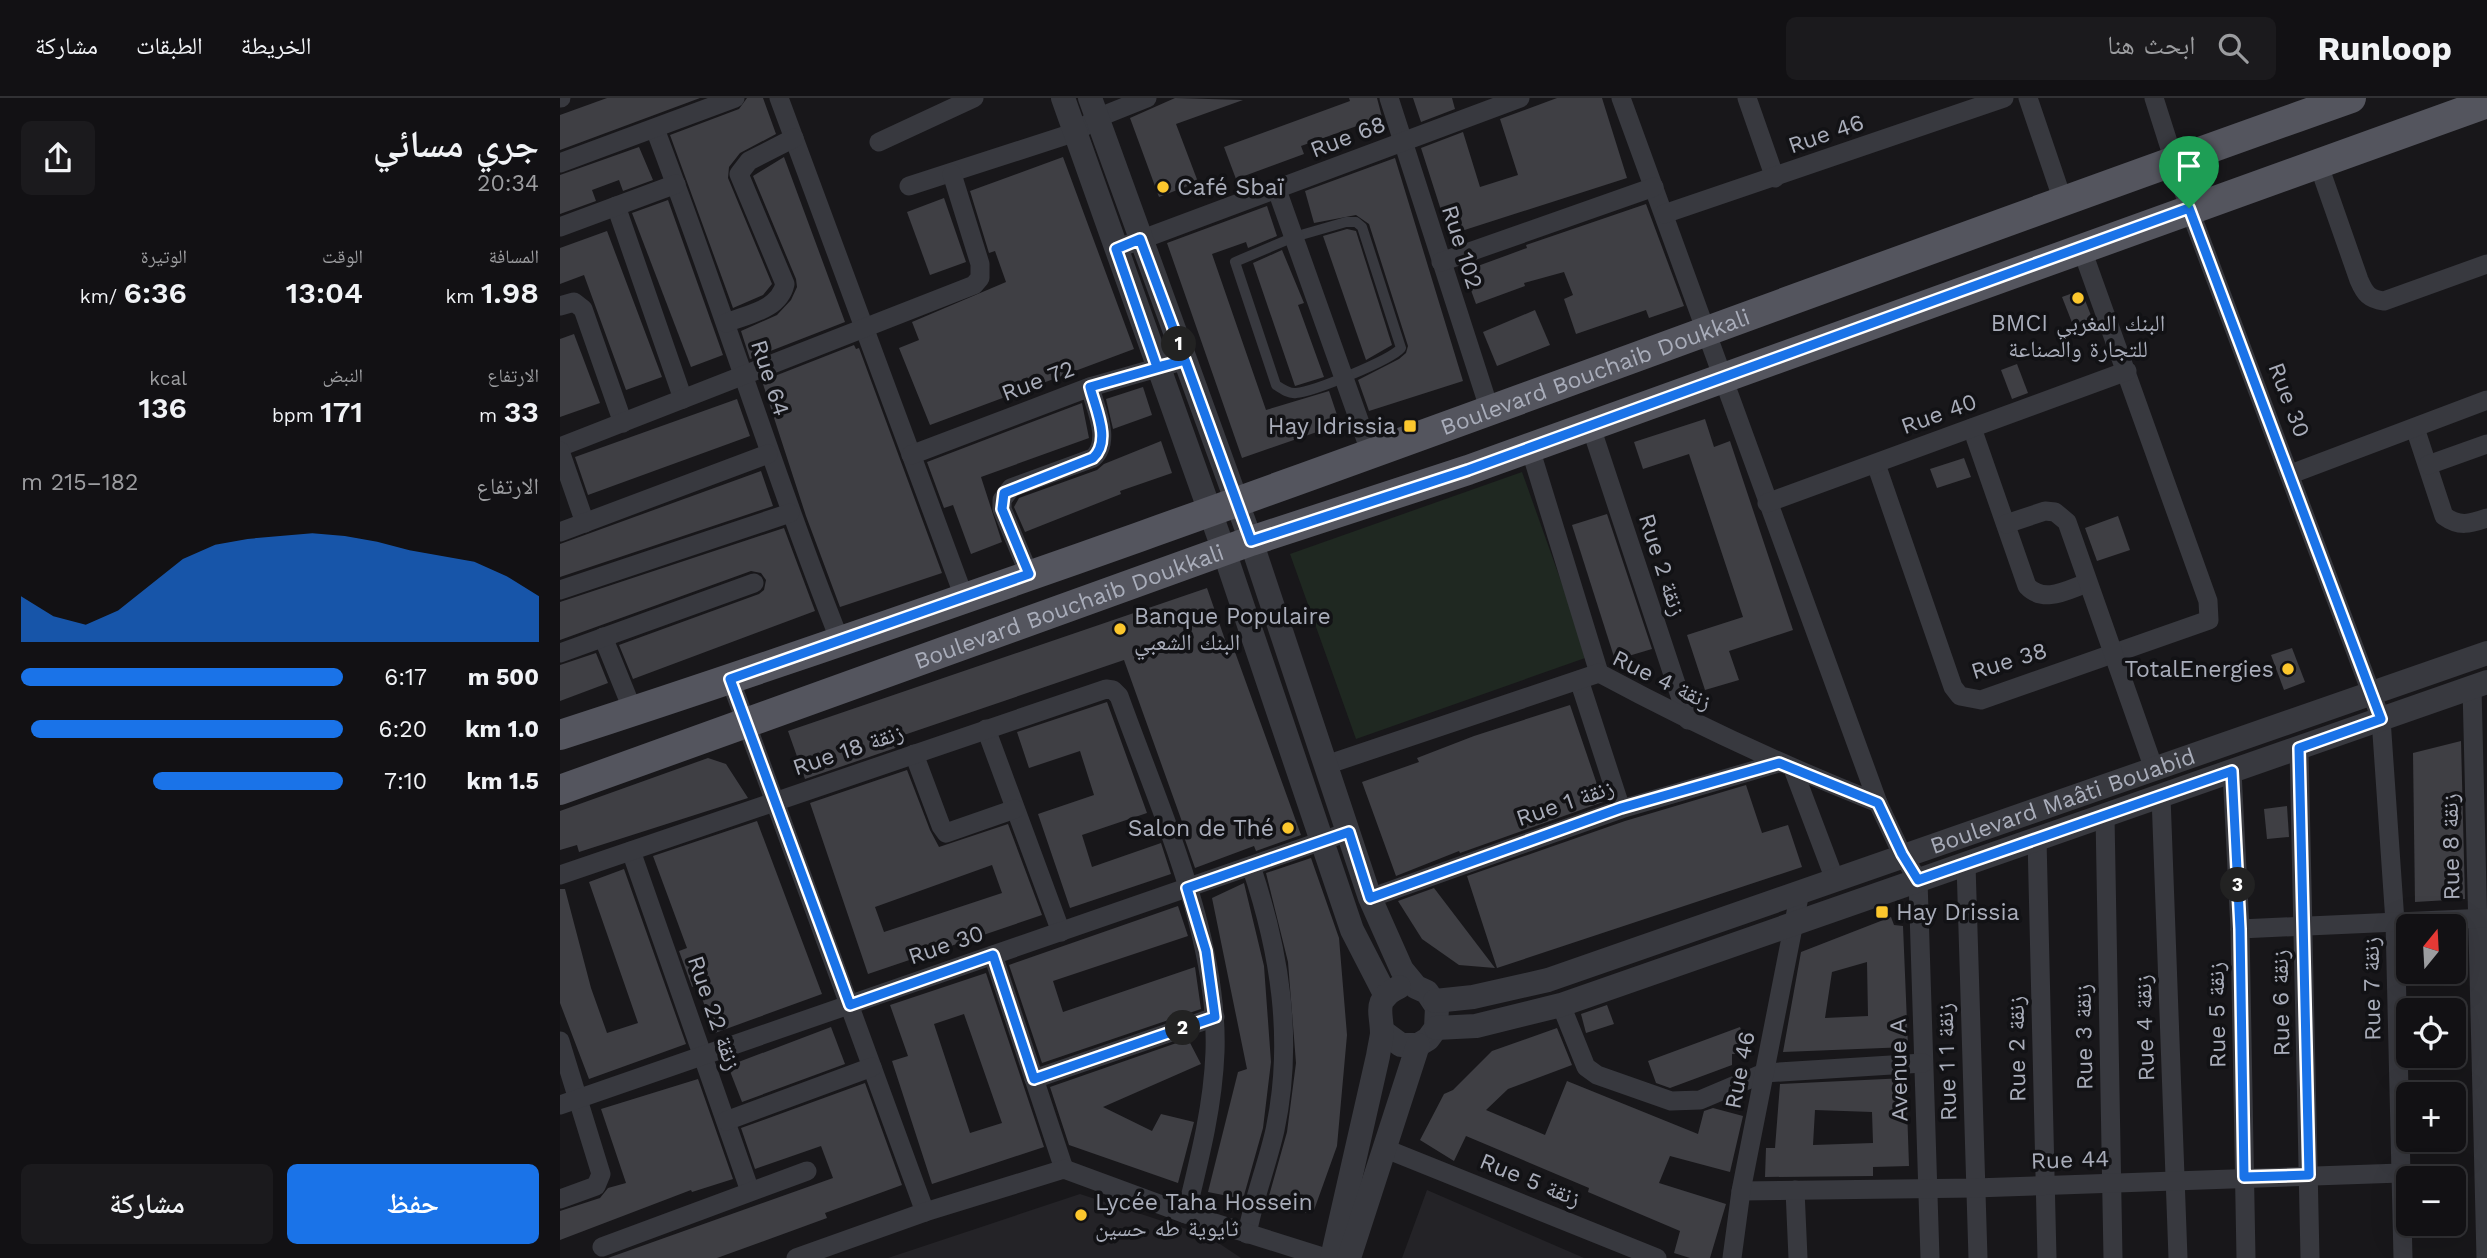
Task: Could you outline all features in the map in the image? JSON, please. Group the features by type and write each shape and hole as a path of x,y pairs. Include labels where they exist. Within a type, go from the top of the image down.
{"main road":[{"name":"Boulevard Bouchaib Doukkali","path":"560,735 840,641 1371,454 1707,329 2351,98"},
{"name":"Boulevard Bouchaib Doukkali","path":"560,790 1238,546 1468,470 1530,445 1724,378 2189,208 2487,103"}],"street":[{"path":"560,163 735,98"},
{"path":"879,142 974,98"},
{"path":"1063,98 1157,367 1223,506 1326,765 1370,898 1402,970 1425,994 1439,1014 1427,1037 1349,1258"},
{"path":"909,186 1076,132 1094,108 1147,98"},
{"name":"Rue 102","path":"1389,98 1490,411"},
{"name":"Rue 68","path":"1116,249 1520,98"},
{"path":"1621,98 1878,803 1902,854 1918,880"},
{"path":"1747,98 1775,178"},
{"name":"Rue 46","path":"1664,214 2004,98"},
{"path":"2028,98 2063,201"},
{"name":"Rue 30","path":"2154,98 2189,208 2381,719"},
{"path":"783,99 794,138 964,597"},
{"path":"1094,108 1185,360 1223,506"},
{"name":"Rue 64","path":"655,129 745,375 768,454 840,641"},
{"path":"726,323 777,303 785,284 740,174 749,161 794,138"},
{"path":"2318,163 2359,280 2365,294 2373,299 2384,301 2487,264"},
{"path":"585,523 560,449 974,285 980,278 980,264 952,174"},
{"path":"560,227 676,184"},
{"path":"1441,262 1654,187"},
{"path":"1277,190 1371,454"},
{"path":"616,206 682,399"},
{"path":"2081,247 2127,371"},
{"path":"569,304 583,309 623,423"},
{"name":"Rue 72","path":"911,455 1090,387 1185,360"},
{"name":"Rue 40","path":"1767,503 2127,371"},
{"name":"Rue 38","path":"1876,464 1953,687 1960,696 1982,700 2111,653 2202,625 2209,620 2208,601 2127,371"},
{"path":"1029,574 1002,509 1002,500 1012,488 1093,458 1099,453 1103,441 1090,387"},
{"path":"2291,474 2487,400"},
{"name":"Rue 2 زنقة","path":"1590,424 1688,720"},
{"path":"1972,428 2027,586 2032,592 2049,596 2087,583"},
{"path":"2415,428 2444,516 2453,523 2463,524 2487,518"},
{"path":"2428,465 2487,444"},
{"path":"1530,445 1599,673"},
{"path":"560,532 768,454"},
{"path":"2006,524 2045,511 2062,515 2154,769"},
{"path":"560,590 790,513"},
{"path":"1238,546 1352,930 1386,996 1378,1013 1382,1031 1332,1258"},
{"path":"560,653 754,583"},
{"path":"603,637 633,711"},
{"name":"Boulevard Maâti Bouabid","path":"1386,996 1399,987 1425,994 1486,995 1548,980 1902,854 2487,653"},
{"name":"Rue 4 زنقة","path":"1326,765 1599,673 1688,720 1786,766 1878,803"},
{"path":"730,679 925,1212"},
{"path":"1579,680 1621,808"},
{"name":"Boulevard Maâti Bouabid","path":"1382,1031 1395,1043 1561,1005 2479,685"},
{"name":"Rue 8 زنقة","path":"2479,685 2483,1253"},
{"name":"Rue 18 زنقة","path":"560,875 1106,689 1113,690 1119,696 1187,888"},
{"name":"Rue 7 زنقة","path":"2381,719 2395,922 2401,1166"},
{"path":"986,729 1061,932"},
{"name":"Rue 6 زنقة","path":"2299,748 2310,1258"},
{"path":"914,754 944,831 952,833 1015,809"},
{"path":"1786,766 1835,880"},
{"name":"Rue 1 زنقة","path":"1370,898 1621,808 1786,766"},
{"name":"Rue 5 زنقة","path":"2232,771 2240,929 2246,1258"},
{"name":"Rue 4 زنقة","path":"2161,796 2178,1258"},
{"name":"Rue 3 زنقة","path":"2105,816 2113,1258"},
{"name":"Rue 30","path":"560,1105 1349,832"},
{"name":"Rue 2 زنقة","path":"2037,839 2047,1258"},
{"name":"Rue 22 زنقة","path":"631,850 750,1191"},
{"name":"Rue 1 زنقة 1","path":"1966,864 1978,1258"},
{"path":"1247,1234 1275,1127 1283,1041 1279,967 1270,924 1251,866"},
{"name":"Avenue A","path":"1918,880 1930,1258"},
{"path":"1186,1214 1209,1107 1215,1017 1206,951 1187,888"},
{"name":"Rue 46","path":"1732,1258 1741,1191 1800,892"},
{"path":"2240,929 2482,918"},
{"path":"993,955 1064,1169"},
{"path":"1561,1005 1586,1067 1597,1075 1671,1101 1700,1100 1765,1073 1923,1063"},
{"path":"1034,1079 1215,1017"},
{"path":"560,1041 580,1098 601,1178 596,1186 560,1199"},
{"path":"726,1121 872,1067"},
{"name":"Rue 5 زنقة","path":"1386,1149 1657,1258"},
{"path":"796,1258 925,1212 1064,1169 1186,1214 1326,1258"},
{"path":"602,1247 807,1171"},
{"name":"Rue 44","path":"1741,1191 1975,1188 2396,1173"},
{"path":"1795,1190 1798,1258"},
{"name":"Rue 7 زنقة","path":"2402,1236 2403,1258"}],"lane":[{"path":"1346,222 1356,222 1362,227 1401,348 1344,377 1296,393 1276,385 1235,262 1294,237 1346,222"}],"shaded area":[{"path":"1522,472 1588,657 1356,739 1290,554"},
{"path":"1427,1190 1584,1258 1402,1258"},
{"name":"Lycée Taha Hossein ثايوية طه حسين","path":"1080,1194 1208,1236 1241,1258 888,1258"}],"building":[{"path":"607,98 700,98 560,150 560,115"},
{"path":"747,98 763,98 776,134 740,153 729,167 728,178 772,284 763,295 733,308 670,135 739,109"},
{"path":"1175,98 1243,100 1176,124 1198,182 1159,197 1130,118"},
{"path":"1349,98 1377,98 1382,117 1301,146 1304,154 1236,179 1224,147 1350,101"},
{"path":"1413,98 1452,98 1455,109 1421,122"},
{"path":"1557,98 1602,98 1627,178 1449,235 1421,148 1463,132 1480,187 1518,175 1500,119"},
{"path":"639,147 653,180 623,191 619,180 592,190 596,201 560,214 560,175"},
{"path":"784,157 845,322 750,359 741,331 777,315 791,300 797,287 753,176"},
{"path":"1063,157 1134,349 930,425 899,348 919,340 912,322 1006,282 995,251 989,253 970,191"},
{"path":"1395,158 1463,381 1369,411 1358,380 1399,359 1406,353 1408,346 1369,224 1356,215 1314,223 1305,191"},
{"path":"944,198 966,262 930,275 907,212"},
{"path":"668,200 723,355 691,367 632,213"},
{"path":"1646,204 1684,306 1649,318 1646,310 1576,334 1564,299 1573,295 1564,272 1524,283 1525,286 1476,304 1464,271 1527,248 1526,245"},
{"path":"1267,206 1277,236 1248,248 1246,242 1212,254 1266,410 1329,391 1340,424 1242,458 1167,243"},
{"path":"1347,229 1356,231 1392,345 1366,360 1323,236"},
{"path":"607,231 662,377 626,390 584,275 560,284 560,248"},
{"path":"1282,250 1304,303 1298,305 1324,377 1295,386 1253,263"},
{"path":"2081,290 2092,318 2073,325 2062,297"},
{"path":"1535,310 1550,345 1497,366 1483,332"},
{"path":"574,334 600,403 560,417 560,339"},
{"path":"854,345 856,349 859,348 942,573 840,607 806,516 762,381"},
{"path":"2017,364 2028,393 2012,399 2001,370"},
{"path":"1143,387 1152,415 1113,429 1106,399"},
{"path":"737,399 750,436 588,495 575,457"},
{"path":"1082,403 1089,438 981,477 1002,542 971,554 953,505 944,508 927,462"},
{"path":"1705,419 1714,447 1730,441 1793,630 1729,651 1739,680 1705,690 1687,635 1743,617 1689,454 1643,469 1634,442"},
{"path":"1161,441 1172,473 1120,491 1121,494 1025,532 1014,507 1019,498 1097,470 1104,464"},
{"path":"1964,458 1971,477 1937,488 1930,469"},
{"path":"761,471 773,506 560,577 560,544"},
{"path":"1607,514 1652,649 1615,660 1572,525"},
{"path":"2118,516 2130,550 2097,561 2085,528"},
{"path":"784,528 815,611 633,679 619,645 759,594 764,590 766,580 761,573 751,571 560,640 560,602"},
{"path":"1207,588 1230,654 1235,652 1301,835 1256,851 1254,846 1195,868 1182,831 1185,830 1124,660 901,736 904,745 805,779 788,731"},
{"name":"TotalEnergies","path":"2292,648 2305,682 2284,690 2271,655"},
{"path":"596,653 608,683 560,701 560,665"},
{"path":"1107,702 1147,813 1082,835 1092,867 1161,843 1171,874 1070,908 1038,814 1094,795 1080,751 1029,768 1017,732"},
{"path":"1570,705 1603,802 1460,853 1459,851 1396,876 1362,782 1419,762 1417,758 1474,736"},
{"path":"2461,741 2465,899 2415,902 2413,753"},
{"path":"708,758 726,764 748,798 579,852 577,845 560,850 560,811"},
{"path":"907,770 939,847 1008,824 1042,915 868,974 810,803","holes":["992,865 1002,893 884,932 875,907"]},
{"path":"1746,785 1762,833 1788,825 1802,867 1497,968 1467,876 1625,821"},
{"path":"2287,806 2289,837 2267,839 2264,809"},
{"path":"757,821 822,994 715,1033 697,985 692,987 679,951 687,948 653,856"},
{"path":"1311,858 1339,938 1347,1035 1337,1146 1313,1213 1265,1210 1287,1132 1296,1063 1288,962 1266,873"},
{"path":"624,869 686,1044 589,1079 560,1003 560,889 565,889 591,988 607,1033 638,1023 589,882"},
{"path":"1244,883 1264,966 1271,1062 1263,1128 1243,1199 1208,1192 1238,1072 1247,1069 1212,898"},
{"path":"1434,888 1495,968 1459,965 1422,939 1398,901"},
{"path":"1178,906 1188,936 1053,981 1063,1012 1195,967 1201,1009 1042,1063 1009,965"},
{"path":"1891,917 1894,925 1903,926 1908,1047 1783,1052 1801,952","holes":["1867,962 1868,1016 1825,1018 1832,972"]},
{"path":"986,973 1044,1147 932,1184 892,1061 908,1056 890,1005","holes":["964,1014 1002,1123 970,1133 934,1024"]},
{"path":"1607,1005 1614,1024 1586,1033 1581,1014"},
{"path":"831,1027 845,1064 742,1102 728,1066"},
{"path":"1740,1027 1750,1054 1732,1054 1732,1065 1670,1088 1656,1083 1648,1061"},
{"path":"1557,1028 1572,1065 1508,1089 1486,1110 1545,1135 1567,1081 1698,1134 1704,1111 1713,1108 1743,1116 1730,1172 1670,1156 1659,1183 1726,1204 1710,1258 1690,1258 1674,1253 1680,1231 1588,1192 1589,1188 1466,1136 1454,1161 1420,1140 1444,1094 1453,1090 1492,1051"},
{"path":"1188,1039 1201,1064 1103,1107 1152,1131 1161,1114 1194,1122 1178,1183 1069,1145 1050,1087"},
{"path":"1906,1078 1909,1166 1873,1167 1873,1176 1765,1177 1766,1148 1775,1148 1780,1084","holes":["1815,1110 1872,1112 1873,1143 1813,1145"]},
{"path":"698,1079 733,1179 692,1192 691,1190 560,1240 560,1211 600,1198 608,1188 626,1183 601,1109"},
{"path":"865,1083 902,1185 825,1213 827,1218 717,1258 608,1258 833,1178 821,1146 755,1169 741,1128"}],"place":[{"name":"Café Sbaï","path":"1163,187"},
{"name":"BMCI البنك المغربي للتجارة والصناعة","path":"2078,298"},
{"name":"Hay Idrissia","path":"1410,426"},
{"name":"Banque Populaire البنك الشعبي","path":"1120,629"},
{"name":"TotalEnergies","path":"2288,669"},
{"name":"Salon de Thé","path":"1288,828"},
{"name":"Hay Drissia","path":"1882,912"},
{"name":"Lycée Taha Hossein ثايوية طه حسين","path":"1081,1215"}],"route":[{"path":"2189,208 1724,378 1530,445 1468,470 1251,541 1185,360 1157,367 1116,249 1140,239 1185,360 1090,387 1103,441 1099,453 1093,458 1004,493 1002,509 1029,574 730,679 850,1005 993,955 1034,1079 1215,1017 1206,951 1187,888 1349,832 1370,898 1621,808 1779,763 1878,803 1902,854 1918,880 2232,771 2240,929 2244,1177 2309,1175 2299,748 2381,719 2189,208"}]}
